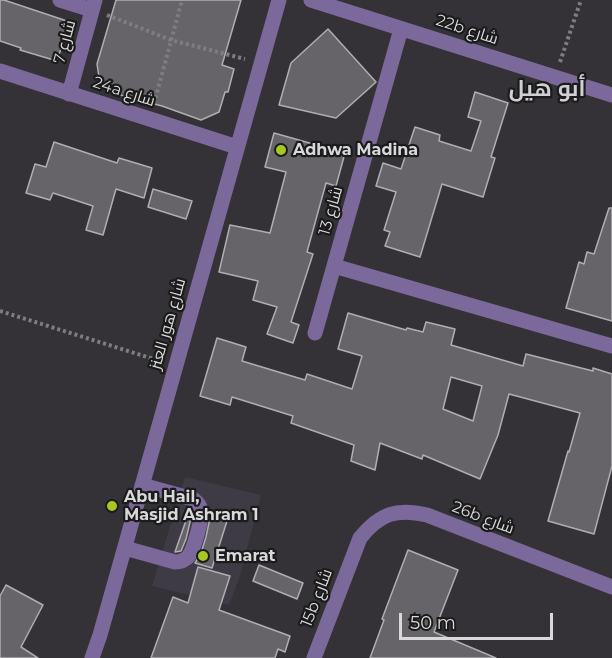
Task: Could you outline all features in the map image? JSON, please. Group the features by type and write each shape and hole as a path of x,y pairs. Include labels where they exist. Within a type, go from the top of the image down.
{"street":[{"path":"60,0 94,5"},
{"name":"شارع هور العنز","path":"92,658 279,0"},
{"name":"22b شارع","path":"311,0 612,95"},
{"name":"شارع 7","path":"69,94 94,5"},
{"name":"شارع 13","path":"315,333 402,28"},
{"name":"24a شارع","path":"0,71 237,147"},
{"path":"334,266 612,346"},
{"path":"125,548 181,562 190,555 193,549 202,516 198,503 193,499 142,485"},
{"name":"26b شارع","path":"354,552 360,538 370,526 397,513 412,512 612,587"},
{"name":"15b شارع","path":"314,658 354,552"}],"path":[{"path":"149,119 183,0"},
{"path":"555,77 580,0"},
{"path":"94,5 171,40 260,63"},
{"path":"0,311 176,366"}],"shaded area":[{"name":"Emarat","path":"185,477 261,495 240,576 229,605 152,586"}],"building":[{"path":"0,0 70,22 57,61 20,50 21,48 0,41"},
{"path":"116,0 241,0 222,65 234,69 228,92 225,92 219,112 201,120 162,106 116,94 105,87 99,77 97,64"},
{"path":"328,29 376,82 336,118 279,105 291,63"},
{"path":"475,92 508,103 491,157 495,158 483,197 442,184 420,257 385,246 390,232 384,230 396,192 376,186 383,163 401,169 415,127 440,135 439,141 471,151 481,121 468,117"},
{"path":"274,133 345,153 336,186 326,183 307,252 313,254 291,322 299,325 293,343 267,334 277,307 253,300 258,281 219,272 230,225 270,233 286,172 265,167"},
{"path":"54,142 117,163 119,158 152,168 144,198 116,189 103,235 86,230 93,206 53,193 50,200 26,193 35,164 46,167"},
{"path":"153,189 192,201 186,219 148,207"},
{"path":"609,208 612,208 612,321 566,308 579,262 584,264 587,252 594,254"},
{"path":"348,313 406,330 407,328 423,332 426,322 455,329 451,345 523,366 526,354 612,374 612,466 594,534 548,521 580,413 509,394 498,435 480,479 423,455 422,459 380,443 375,470 351,461 354,445 291,423 293,416 232,397 230,405 200,396 217,338 246,347 242,361 305,380 307,374 352,389 362,356 338,349","holes":["451,377 482,386 473,421 443,409"]},
{"path":"190,509 191,518 186,539 181,551 175,552"},
{"path":"211,513 228,518 212,568 195,563 201,553"},
{"path":"408,550 458,570 434,632 496,658 370,658"},
{"path":"259,565 303,583 297,599 253,581"},
{"path":"198,567 230,576 219,610 290,636 285,652 278,649 275,658 151,658 173,597 188,603"},
{"path":"6,585 43,605 21,647 38,658 0,658 0,596"}],"place":[{"name":"Adhwa Madina","path":"281,150"},
{"name":"Abu Hail, Masjid Ashram 1","path":"112,506"},
{"name":"Emarat","path":"203,556"}],"district":[{"name":"أبو هيل","path":"547,90"}]}
